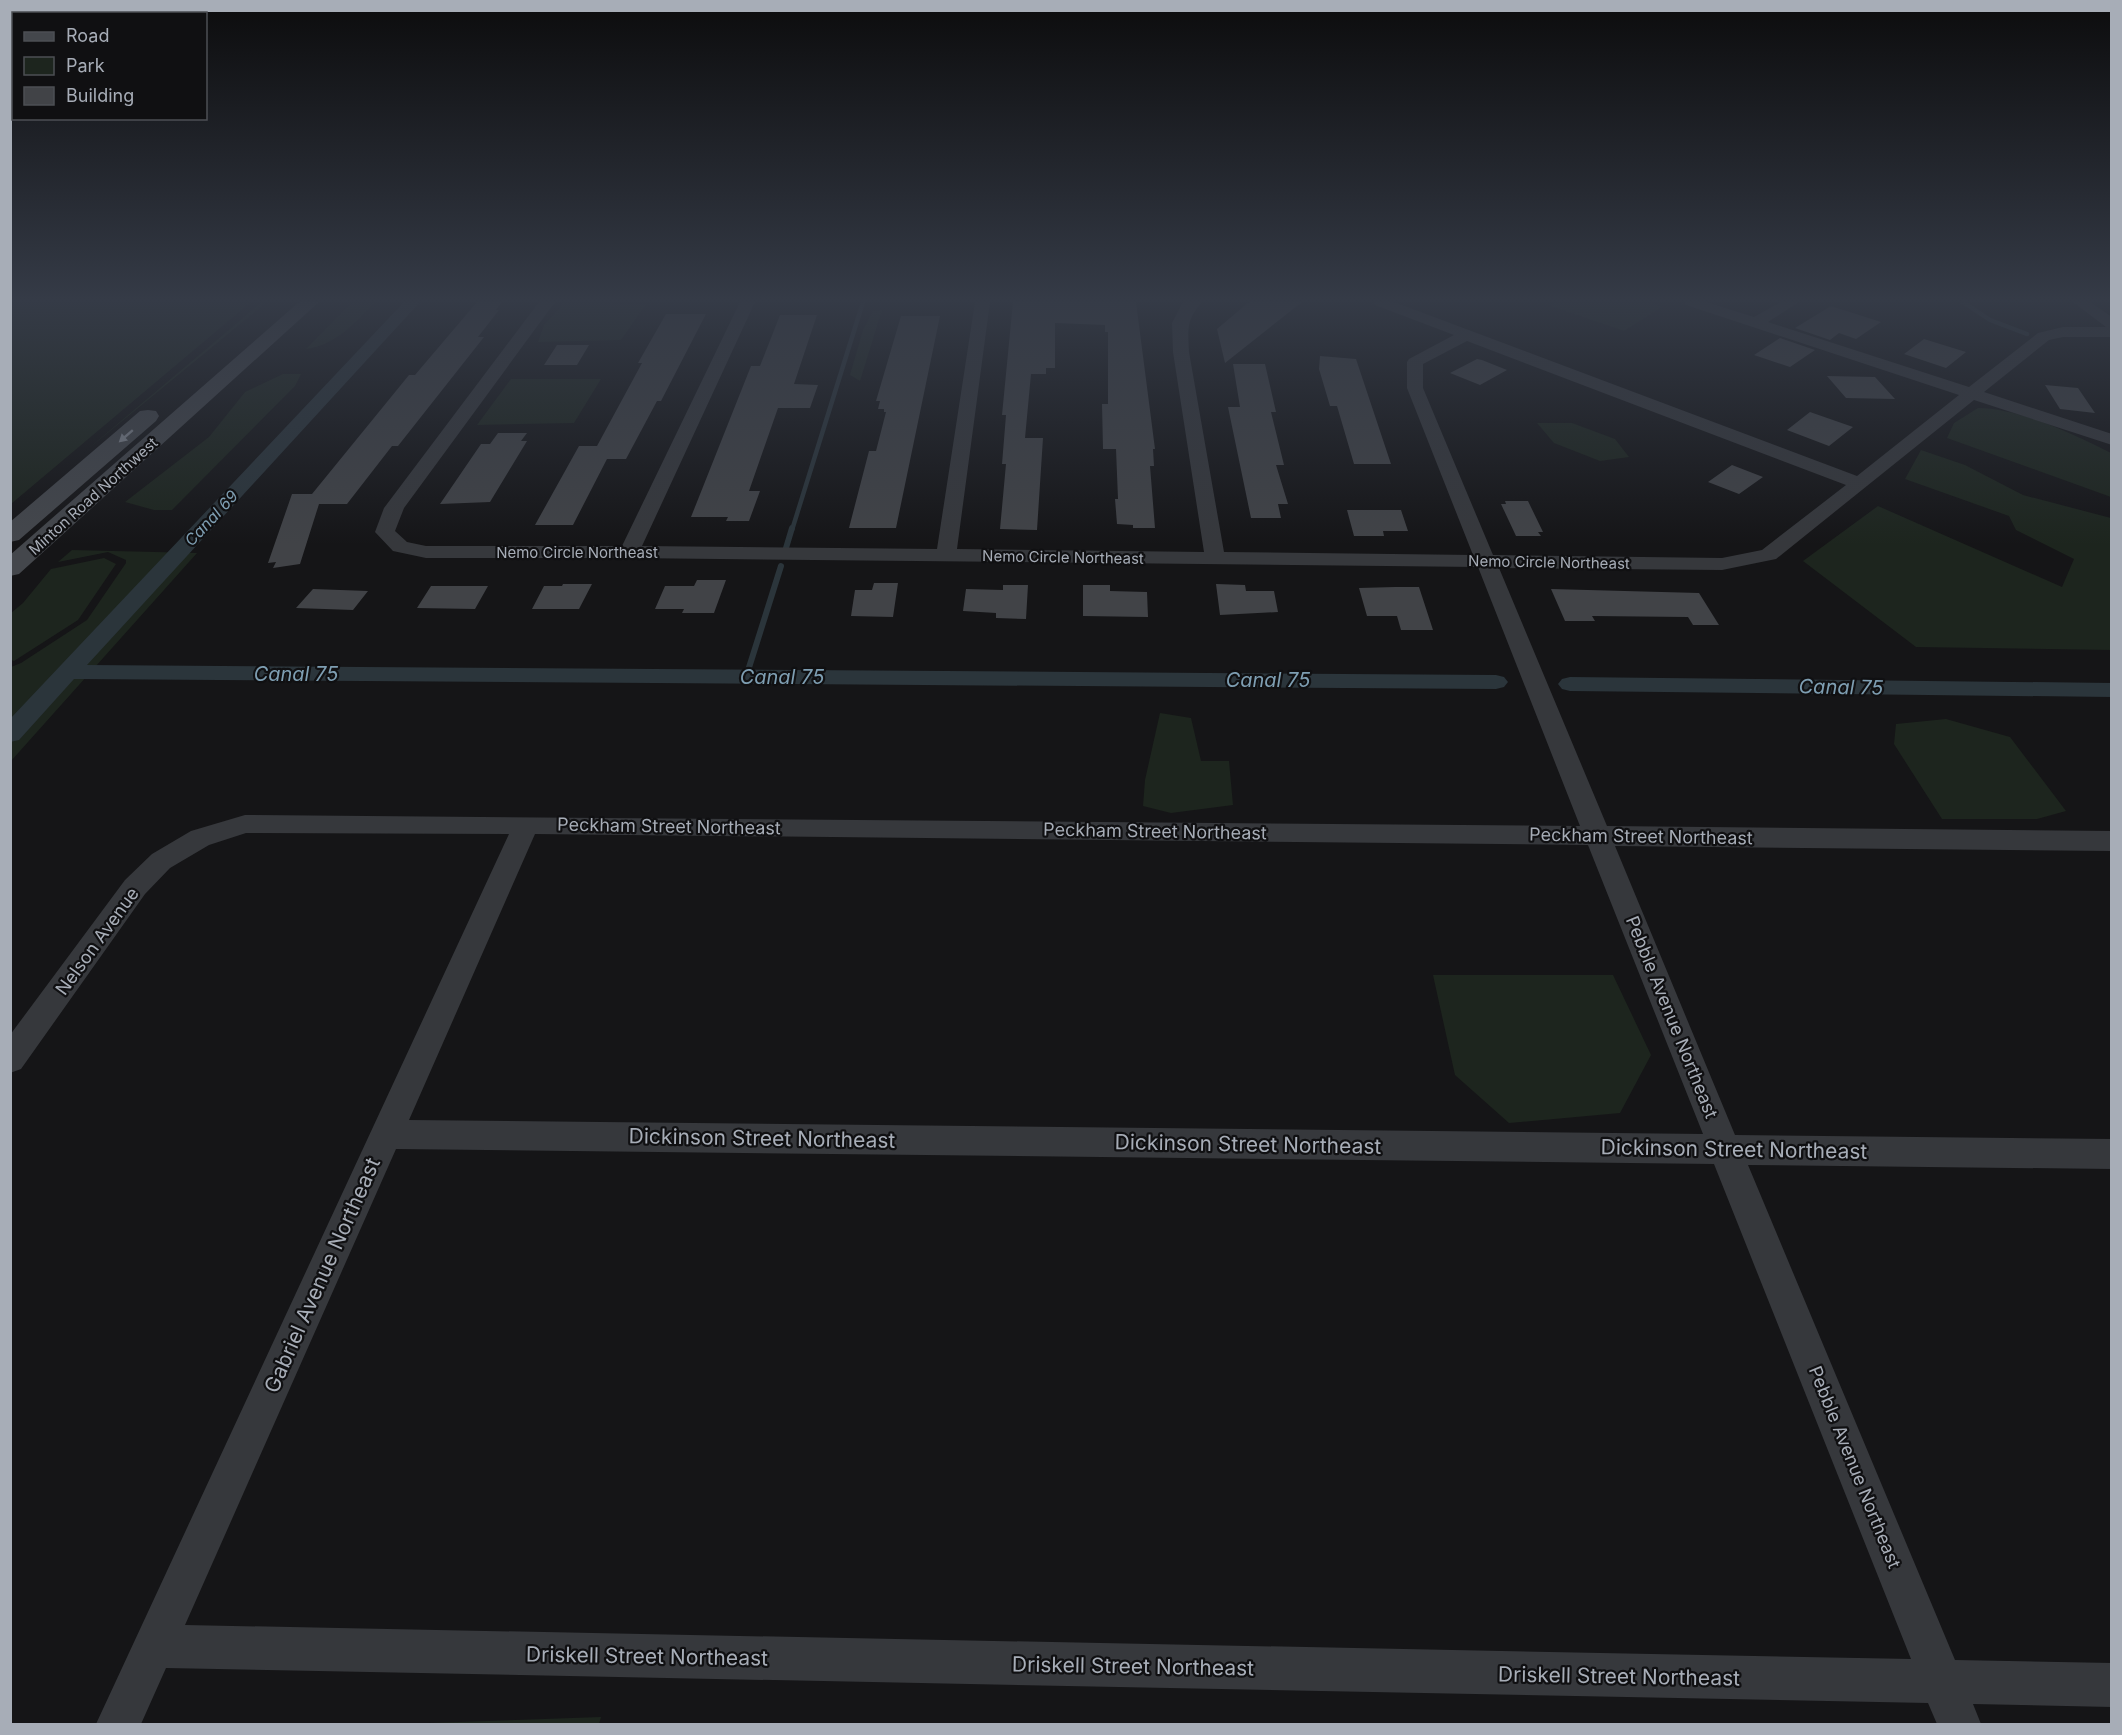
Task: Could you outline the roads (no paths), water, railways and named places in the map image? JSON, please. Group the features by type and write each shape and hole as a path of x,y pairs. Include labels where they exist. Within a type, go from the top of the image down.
{"main road":[{"name":"Minton Road Northwest","path":"10,569 219,383"},
{"name":"Minton Road Northwest","path":"10,535 164,403"}],"street":[{"name":"Nemo Circle Northeast","path":"487,383 394,508 385,532 400,547 426,552 628,552 1722,564 1770,555 1985,383"},
{"path":"628,552 708,383"},
{"path":"946,556 971,383"},
{"path":"1186,383 1215,559"},
{"name":"Pebble Avenue Northeast","path":"1414,383 1959,1725"},
{"path":"1593,383 1861,484"},
{"path":"1941,383 2112,440"},
{"name":"Peckham Street Northeast","path":"200,838 245,824 2112,841"},
{"name":"Gabriel Avenue Northeast","path":"118,1725 526,825"},
{"name":"Nelson Avenue","path":"10,1060 135,887 161,861 200,838"},
{"name":"Dickinson Street Northeast","path":"385,1134 2112,1154"},
{"name":"Driskell Street Northeast","path":"154,1646 2112,1685"}],"waterway":[{"name":"Canal 69","path":"10,734 337,383"},
{"path":"792,530 838,383"},
{"path":"786,548 792,528"},
{"path":"746,677 781,566"},
{"name":"Canal 75","path":"68,672 1496,682"},
{"name":"Canal 75","path":"1570,684 2112,690"}]}
